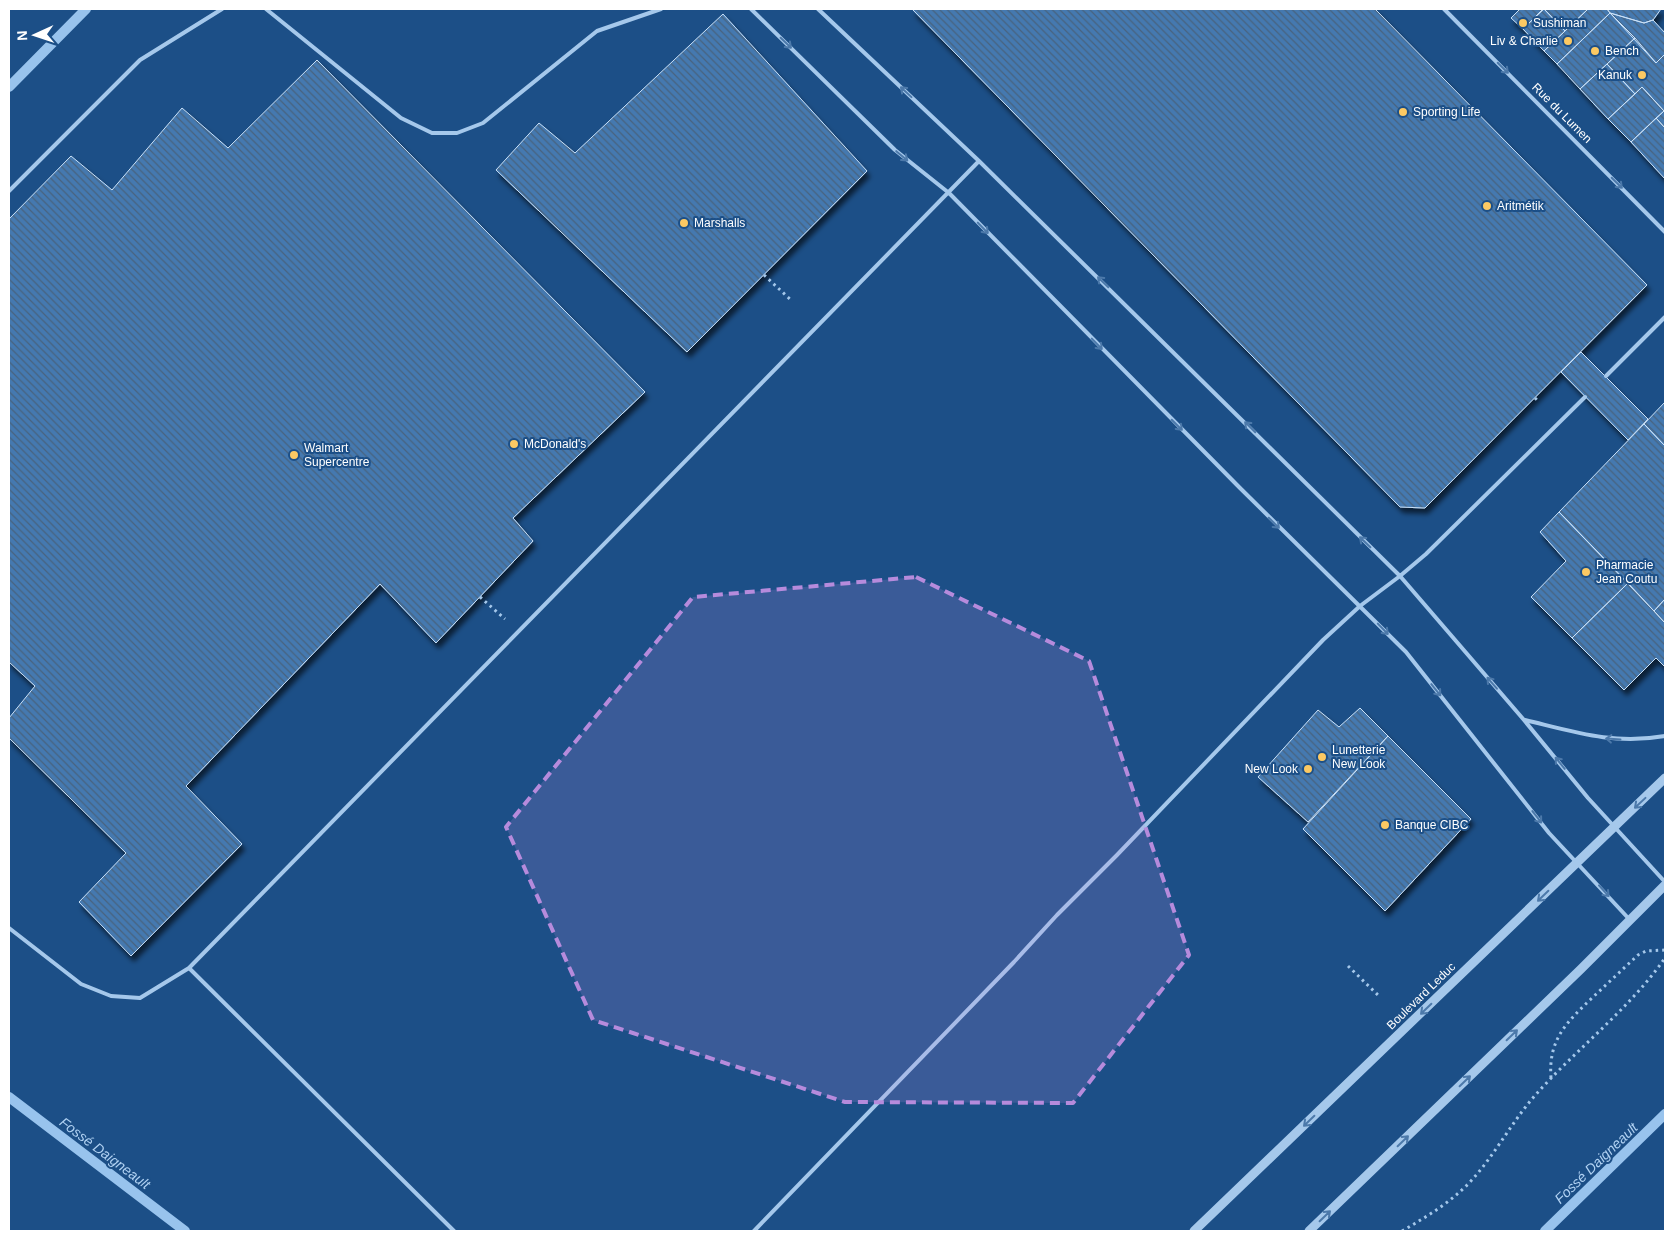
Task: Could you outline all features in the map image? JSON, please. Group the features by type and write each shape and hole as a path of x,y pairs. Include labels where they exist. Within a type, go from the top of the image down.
{"street":[{"name":"Boulevard Leduc","path":"1194,1231 1665,778"},
{"path":"1309,1231 1585,965 1665,884"}],"lane":[{"path":"9,191 140,60 222,9"},
{"path":"266,9 401,118 432,133 457,133 483,123 597,32 661,9"},
{"path":"751,9 895,150 949,193 1321,570 1406,652 1549,833 1630,920"},
{"path":"818,9 979,161 1400,576 1524,720 1588,798 1665,884"},
{"name":"Rue du Lumen","path":"1444,9 1665,232"},
{"path":"9,928 81,984 111,996 140,998 189,968 979,161"},
{"path":"1606,376 1665,317"},
{"path":"754,1231 1323,640 1360,606 1426,554 1585,397"},
{"path":"1524,720 1606,739 1639,740 1665,736"},
{"path":"189,968 454,1231"}],"path":[{"path":"764,274 792,301"},
{"path":"480,597 519,631"},
{"path":"1552,1078 1550,1065 1556,1042 1570,1018 1638,955 1646,951 1665,950"},
{"path":"1402,1231 1439,1208 1469,1183 1528,1104 1631,1001 1665,958"},
{"path":"1348,966 1379,996"}],"highlighted area":[{"path":"916,577 1089,661 1189,955 1073,1103 845,1102 593,1020 506,827 693,597"}],"building":[{"path":"912,9 1375,9 1647,285 1425,508 1400,507"},
{"name":"Sushiman","path":"1520,9 1543,9 1523,29 1511,18"},
{"path":"1544,9 1588,9 1565,31"},
{"path":"1544,9 1565,31 1544,51 1523,29"},
{"name":"Liv & Charlie","path":"1588,9 1607,9 1610,13 1557,64 1544,51"},
{"path":"1607,9 1661,9 1653,20 1644,23 1610,13"},
{"path":"1610,13 1644,23 1653,20 1665,33 1665,54 1656,63"},
{"name":"Bench","path":"1610,13 1635,38 1580,89 1557,64"},
{"name":"Marshalls","path":"723,14 867,171 687,352 496,170 539,123 575,153"},
{"name":"Kanuk","path":"1635,38 1656,63 1665,54 1665,128 1656,118 1664,111 1642,87 1635,94 1607,64"},
{"name":"Walmart Supercentre","path":"317,60 645,392 513,518 533,541 436,643 380,584 186,786 242,844 131,956 79,902 126,853 9,738 9,718 35,686 9,662 9,219 71,156 112,190 182,108 228,148"},
{"path":"1607,64 1635,94 1608,119 1580,89"},
{"path":"1642,87 1664,111 1631,142 1608,119"},
{"path":"1656,118 1665,128 1665,179 1631,142"},
{"path":"1581,352 1648,419 1628,440 1561,372"},
{"path":"1665,402 1665,446 1644,424"},
{"path":"1644,424 1665,446 1665,599 1654,611 1559,512"},
{"name":"Pharmacie Jean Coutu","path":"1559,512 1628,583 1572,638 1531,597 1566,561 1540,532"},
{"path":"1628,583 1665,623 1665,667 1656,658 1624,690 1572,638"},
{"path":"1665,599 1665,623 1654,611"},
{"name":"Lunetterie New Look","path":"1360,708 1388,736 1308,822 1258,777 1318,710 1339,727"},
{"name":"Banque CIBC","path":"1388,736 1471,819 1385,911 1303,829"}],"waterway":[{"path":"9,87 86,9"},
{"name":"Fossé Daigneault","path":"9,1097 185,1231"},
{"name":"Fossé Daigneault","path":"1545,1231 1665,1114"}],"place":[{"name":"Sushiman","path":"1523,23"},
{"name":"Liv & Charlie","path":"1568,41"},
{"name":"Bench","path":"1595,51"},
{"name":"Kanuk","path":"1642,75"},
{"name":"Sporting Life","path":"1403,112"},
{"name":"Aritmétik","path":"1487,206"},
{"name":"Marshalls","path":"684,223"},
{"name":"McDonald's","path":"514,444"},
{"name":"Walmart Supercentre","path":"294,455"},
{"name":"Pharmacie Jean Coutu","path":"1586,572"},
{"name":"Lunetterie New Look","path":"1322,757"},
{"name":"New Look","path":"1308,769"},
{"name":"Banque CIBC","path":"1385,825"}]}
